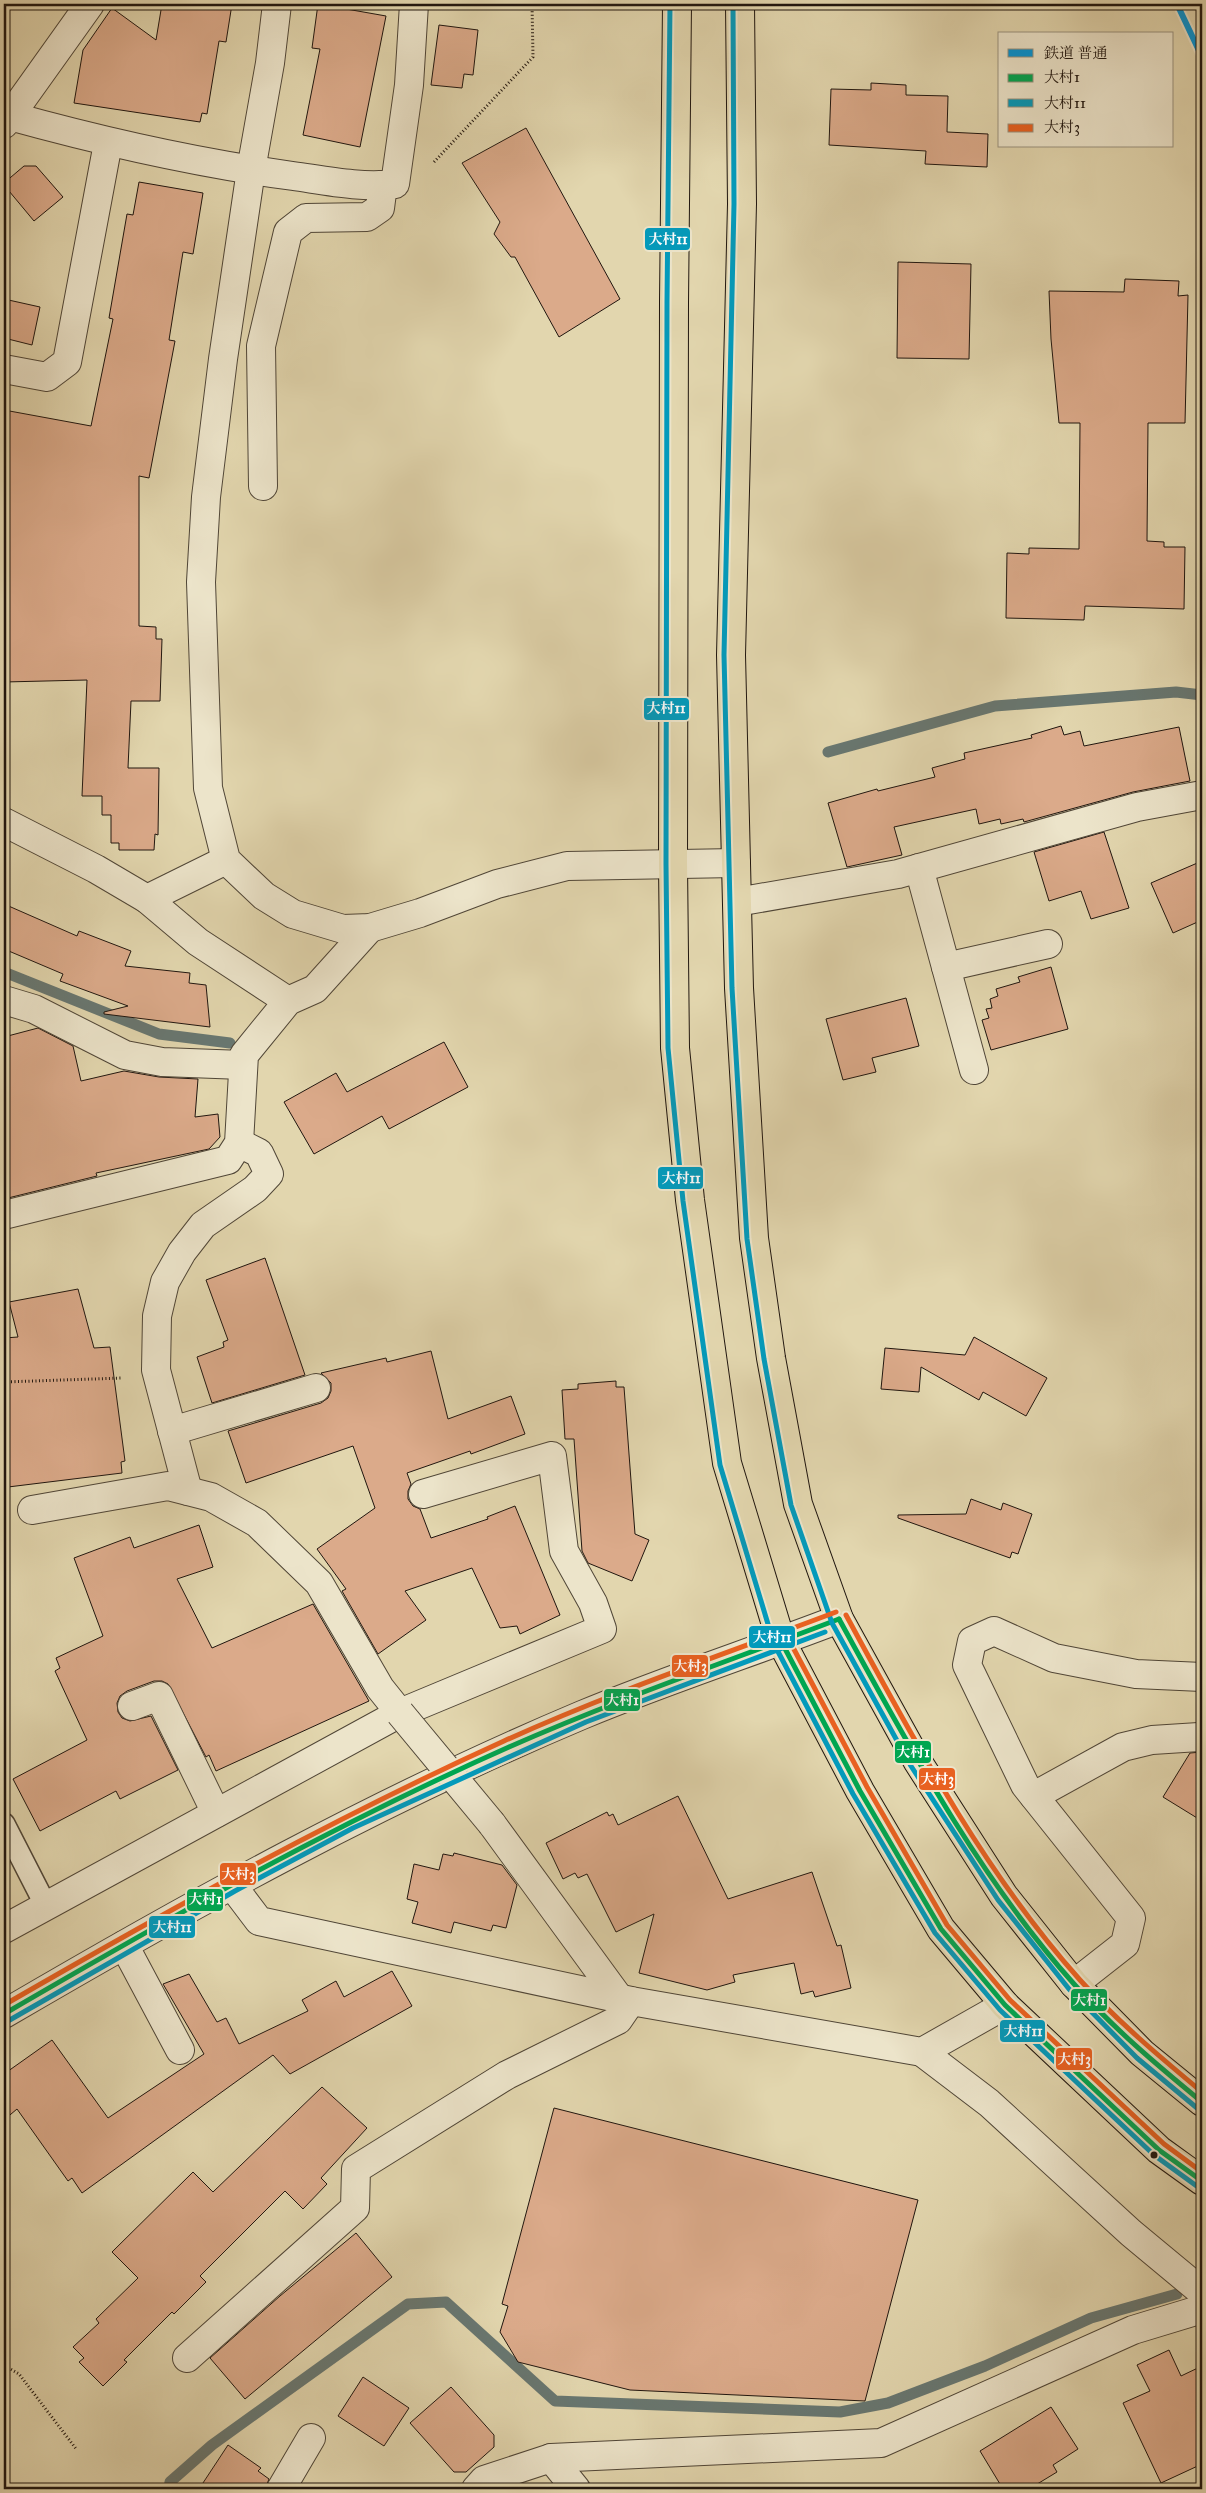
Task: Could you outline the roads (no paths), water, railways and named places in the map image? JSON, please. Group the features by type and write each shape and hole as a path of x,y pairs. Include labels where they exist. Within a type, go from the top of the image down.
{"highway":[{"path":"677,4 673,864 675,1048 690,1200 727,1463 781,1641 860,1791 941,1928 1005,2005 1159,2150 1202,2181"},
{"path":"740,4 742,204 731,655 740,998 755,1247 771,1358 798,1504 839,1619 918,1762 1004,1896 1074,1984 1142,2053 1202,2102"}],"street":[{"path":"90,4 7,120 108,143 251,170 370,187 389,184"},
{"path":"277,4 270,63 251,170 206,497 201,582 208,788 226,860 264,896 293,914 343,929 370,928 420,913 497,884 567,866 736,863"},
{"path":"264,486 261,346 288,232 306,218 367,218 380,208 389,184 409,85 414,4"},
{"path":"4,369 46,377 67,362 108,143"},
{"path":"737,902 919,868 1137,807 1202,795"},
{"path":"4,822 96,869 148,899 198,942 288,1001"},
{"path":"148,899 226,860"},
{"path":"919,868 974,1070"},
{"path":"4,1215 228,1160 238,1143 244,1055 288,1001 315,989 370,928"},
{"path":"946,967 1048,944"},
{"path":"4,1000 34,1009 125,1055 162,1062 243,1065"},
{"path":"188,1491 158,1377 157,1316 165,1282 182,1252 204,1225 255,1189 269,1174 259,1153 238,1143"},
{"path":"172,1431 316,1388"},
{"path":"4,1929 400,1713 602,1629 593,1603 564,1551 552,1456 423,1494"},
{"path":"32,1510 168,1486 211,1497 257,1523 319,1583 380,1688 492,1824 625,2000"},
{"path":"4,2014 231,1884 350,1821 583,1715 839,1619"},
{"path":"1074,1984 1125,1944 1131,1918 1025,1786 967,1665 972,1641 994,1631 1054,1658 1136,1674 1202,1677"},
{"path":"132,1706 159,1696 216,1813"},
{"path":"1034,1796 1123,1748 1152,1740 1199,1737"},
{"path":"231,1884 259,1921 625,2000 922,2052 989,2103 1131,2233 1202,2292"},
{"path":"124,1945 180,2050"},
{"path":"186,2358 355,2208 356,2169 507,2075 618,2020 625,2000"},
{"path":"922,2052 1005,2005"},
{"path":"476,2489 484,2480 551,2458 881,2443 1133,2330 1202,2309"},
{"path":"281,2489 311,2438"},
{"path":"551,2458 576,2489"}],"lane":[{"path":"4,1824 46,1906"}],"waterway":[{"path":"828,752 995,706 1176,692 1202,695"},
{"path":"4,972 159,1034 230,1043"},
{"path":"169,2489 170,2482 212,2445 408,2304 446,2302 555,2401 840,2412 888,2403 985,2366 1091,2318 1177,2294"}],"rail line":[{"name":"普通","path":"1177,4 1202,57"}]}
